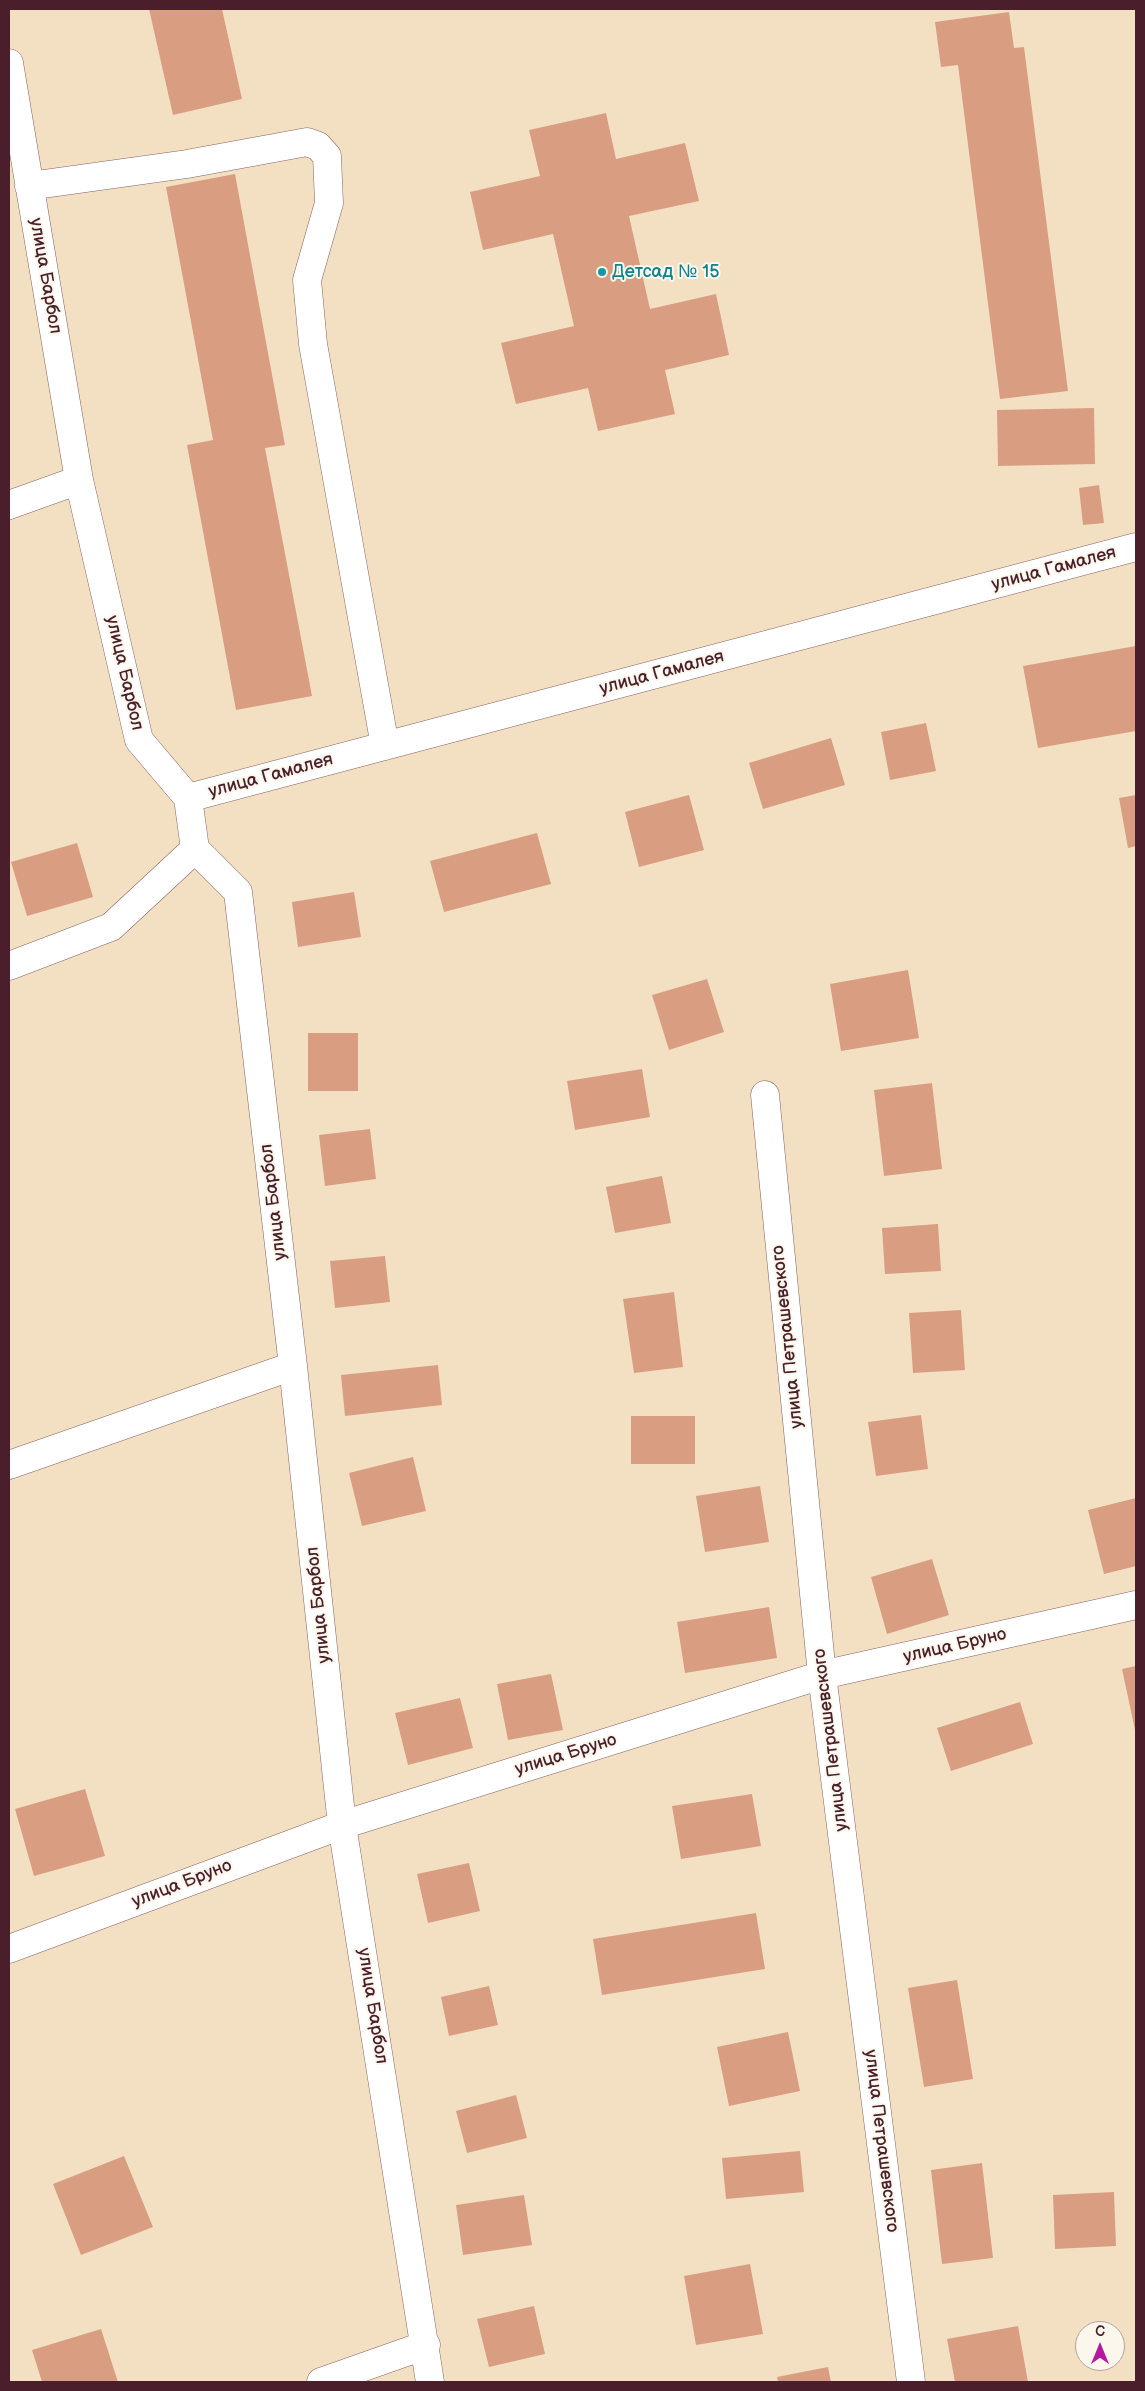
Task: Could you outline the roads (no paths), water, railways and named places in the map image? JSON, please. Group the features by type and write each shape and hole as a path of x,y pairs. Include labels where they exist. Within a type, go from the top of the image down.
{"street":[{"name":"улица Барбол","path":"9,63 79,480 139,740 188,798"},
{"path":"29,186 188,164 307,142 318,146 327,156 329,203 307,280 313,344 385,746"},
{"path":"9,505 79,480"},
{"name":"улица Гамалея","path":"188,798 1136,547"},
{"path":"9,966 111,927 195,849 188,798"},
{"name":"улица Барбол","path":"195,849 238,892 293,1366 342,1824 426,2346 430,2382"},
{"name":"улица Петрашевского","path":"765,1095 822,1675 912,2382"},
{"path":"9,1465 293,1366"},
{"name":"улица Бруно","path":"9,1949 342,1824 822,1675 1136,1606"},
{"path":"321,2382 426,2346"}],"place":[{"name":"Детсад № 15","path":"602,272"}]}
